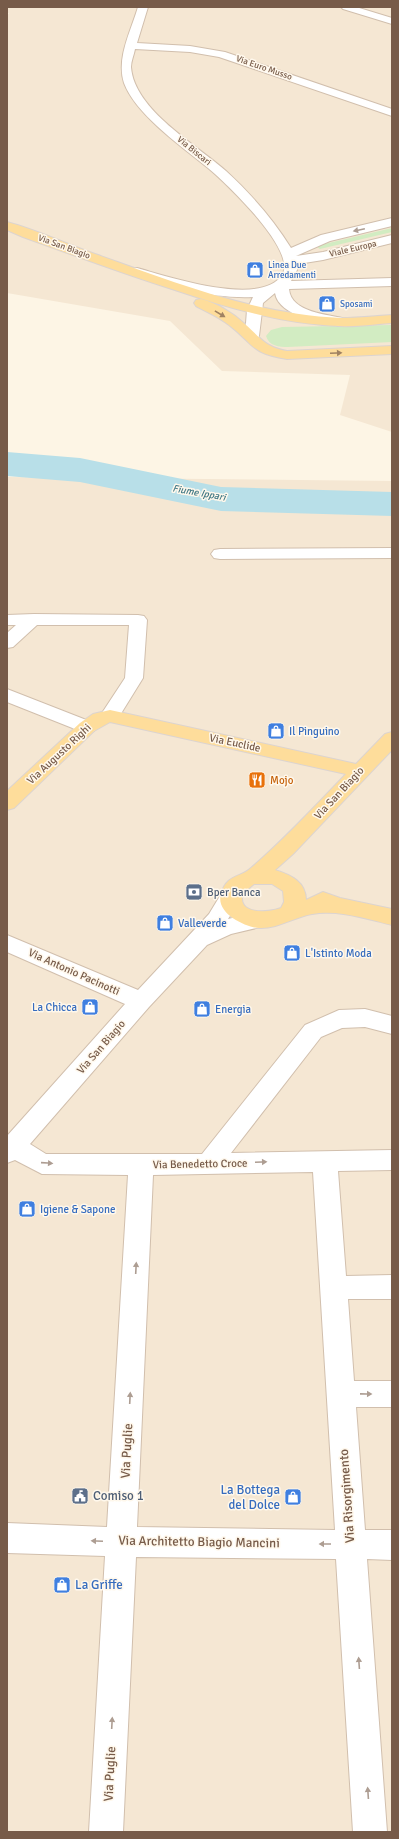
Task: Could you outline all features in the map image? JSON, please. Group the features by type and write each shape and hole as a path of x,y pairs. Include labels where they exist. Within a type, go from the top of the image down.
{"main road":[{"name":"Via San Biagio","path":"7,226 121,269"},
{"path":"121,269 220,300 255,309 296,317 341,322"},
{"path":"121,269 209,307 234,323 252,338 259,348 266,351 287,355 392,350"},
{"path":"252,338 256,330 272,323 341,322 392,319"},
{"name":"Via Augusto Righi","path":"9,799 87,727 100,718 110,716"},
{"name":"Via Euclide","path":"110,716 360,770"},
{"name":"Via San Biagio","path":"256,876 286,849 392,738"},
{"path":"286,849 290,886 296,898 294,906 289,912 280,918 257,920 238,912 232,905 231,896 233,889 238,883 256,876 278,878 290,886 336,905 392,917"},
{"path":"289,912 312,906 336,905"}],"street":[{"name":"Via Biscari","path":"143,7 125,67 131,88 158,123 211,164 247,198 275,234 289,258"},
{"path":"346,7 392,21"},
{"name":"Via Euro Musso","path":"131,46 190,48 221,54 392,113"},
{"name":"Viale Europa","path":"326,237 392,222"},
{"path":"275,234 294,237 326,237"},
{"path":"252,338 256,303 289,277 289,258 298,248 326,237"},
{"name":"Viale Europa","path":"289,258 323,256 392,239"},
{"path":"121,269 226,294 243,295 275,288 392,282"},
{"path":"275,288 284,297 288,304 298,310 341,322"},
{"path":"220,554 392,553"},
{"path":"7,620 138,620 134,678 110,716"},
{"path":"7,643 34,620"},
{"path":"7,695 87,727"},
{"name":"Via San Biagio","path":"10,1150 141,1001 197,942 216,920 231,896"},
{"path":"197,942 225,928 257,920"},
{"name":"Via Antonio Pacinotti","path":"7,942 141,1001"},
{"path":"208,1164 313,1031 339,1019 366,1018 392,1025"},
{"name":"Via Benedetto Croce","path":"10,1150 42,1164 141,1165 325,1160 392,1160"},
{"name":"Via Risorgimento","path":"325,1160 370,1832"},
{"name":"Via Puglie","path":"106,1832 141,1165"},
{"path":"333,1288 392,1287"},
{"path":"340,1394 392,1394"},
{"name":"Via Architetto Biagio Mancini","path":"7,1538 122,1542 392,1545"}],"shaded area":[{"path":"7,7 392,7 392,432 340,415 350,375 222,371 170,321 7,293 7,16 9,13 7,13"},
{"path":"7,477 392,481 392,1832 7,1832"}],"green space":[{"path":"392,228 392,232 320,249 316,246"},
{"path":"392,325 392,342 285,347 272,344 266,336 271,330 282,327"}],"waterway":[{"name":"Fiume Ippari","path":"7,464 80,470 221,499 381,505 392,504"}],"place":[{"name":"Linea Due Arredamenti","path":"255,270"},
{"name":"Sposami","path":"327,304"},
{"name":"Il Pinguino","path":"276,731"},
{"name":"Mojo","path":"257,780"},
{"name":"Bper Banca","path":"194,892"},
{"name":"Valleverde","path":"165,923"},
{"name":"L'Istinto Moda","path":"292,953"},
{"name":"La Chicca","path":"90,1007"},
{"name":"Energia","path":"202,1009"},
{"name":"Igiene & Sapone","path":"27,1209"},
{"name":"Comiso 1","path":"80,1496"},
{"name":"La Bottega del Dolce","path":"293,1497"},
{"name":"La Griffe","path":"62,1585"}]}
